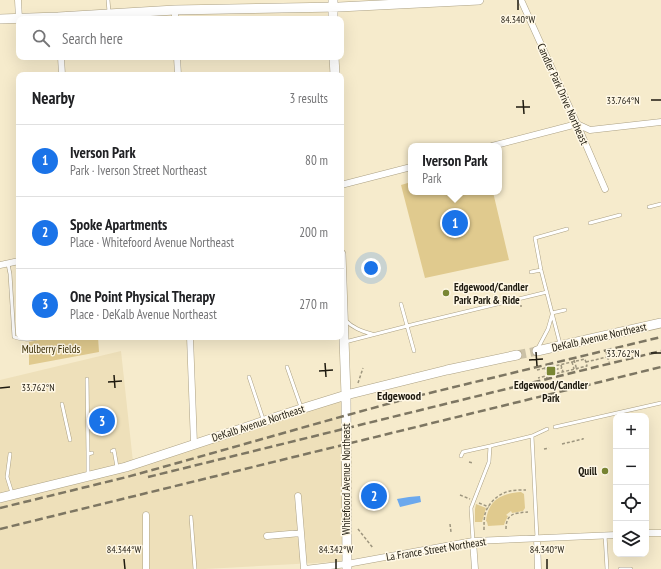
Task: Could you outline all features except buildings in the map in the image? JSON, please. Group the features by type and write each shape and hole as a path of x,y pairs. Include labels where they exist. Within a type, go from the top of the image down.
{"street":[{"path":"18,0 19,16"},
{"path":"84,16 109,14 175,14 333,3 479,0"},
{"name":"Candler Park Drive Northeast","path":"521,0 605,189"},
{"path":"333,3 333,16"},
{"path":"0,20 16,19"},
{"path":"60,60 62,72"},
{"path":"177,60 178,72"},
{"path":"334,60 335,72"},
{"path":"502,143 577,124 590,130 661,122"},
{"path":"344,184 408,168"},
{"path":"0,265 16,262"},
{"name":"DeKalb Avenue Northeast","path":"537,351 661,323"},
{"path":"190,340 194,444"},
{"name":"Whitefoord Avenue Northeast","path":"344,342 346,395 347,567"},
{"name":"DeKalb Avenue Northeast","path":"0,498 142,462 346,395 447,370 517,355"},
{"path":"298,496 304,569"},
{"path":"146,515 146,569"},
{"path":"267,536 301,533"},
{"path":"649,533 661,533"},
{"name":"La France Street Northeast","path":"304,569 347,567 473,541 613,535"},
{"path":"537,538 538,569"},
{"path":"473,541 475,569"}],"lane":[{"path":"108,0 109,14"},
{"path":"649,207 661,204"},
{"path":"590,223 620,215"},
{"path":"561,346 541,270 535,238 567,229"},
{"path":"8,264 14,337 16,338"},
{"path":"531,272 541,270"},
{"path":"344,342 547,292"},
{"path":"401,304 414,351"},
{"path":"552,313 565,310"},
{"path":"537,351 548,329 552,313"},
{"path":"344,318 353,327 374,335"},
{"path":"287,366 301,409"},
{"path":"249,377 264,421"},
{"path":"87,379 90,454 88,476"},
{"path":"555,427 661,403"},
{"path":"62,404 70,440"},
{"path":"461,456 463,452 532,436 547,429"},
{"path":"532,436 537,538"},
{"path":"473,541 471,508 489,462 490,446"},
{"path":"112,451 114,450 118,469"},
{"path":"10,454 7,477 13,494"},
{"path":"191,517 195,569"},
{"path":"605,535 607,569"},
{"path":"620,569 630,569"}],"path":[{"path":"606,352 609,362"},
{"path":"586,362 607,357"},
{"path":"537,370 585,358 587,366 538,378"},
{"path":"574,360 574,369"},
{"path":"572,362 577,370"},
{"path":"561,365 563,372"},
{"path":"545,367 547,378"},
{"path":"358,383 363,368"},
{"path":"546,372 562,368"},
{"path":"562,444 583,438"},
{"path":"544,449 549,448"},
{"path":"469,462 473,464"},
{"path":"484,530 485,513 495,499 510,491 526,490"},
{"path":"460,495 470,499"},
{"path":"477,502 489,507"},
{"path":"506,528 506,524 511,515 515,513 528,512"},
{"path":"450,524 451,532"},
{"path":"358,529 373,548"}],"shaded area":[{"path":"121,351 133,462 346,393 352,561 205,569 0,569 0,380"}],"green space":[{"path":"408,183 408,195 494,195 509,260 425,278 401,185"},
{"name":"Mulberry Fields","path":"39,340 98,340 99,352 29,365 29,342"},
{"path":"521,492 524,494 525,508 523,511 512,513 511,511 506,515 508,516 504,525 488,526 486,521 487,514 493,503 502,496"},
{"path":"476,504 486,508 482,522 475,522"}],"water":[{"path":"420,496 421,502 400,507 397,499 409,497"}],"tunnel":[{"path":"517,355 537,351"}],"railway":[{"path":"0,508 127,477 413,397 661,337"},
{"path":"148,477 661,351"},
{"path":"0,529 661,367"}],"place":[{"name":"Iverson Park","path":"455,223"},
{"name":"Edgewood/Candler Park Park & Ride","path":"446,293"},
{"name":"Edgewood/Candler Park","path":"551,371"},
{"name":"One Point Physical Therapy","path":"102,421"},
{"name":"Quill","path":"605,471"},
{"name":"Spoke Apartments","path":"374,496"}],"district":[{"name":"Edgewood","path":"399,395"}]}
